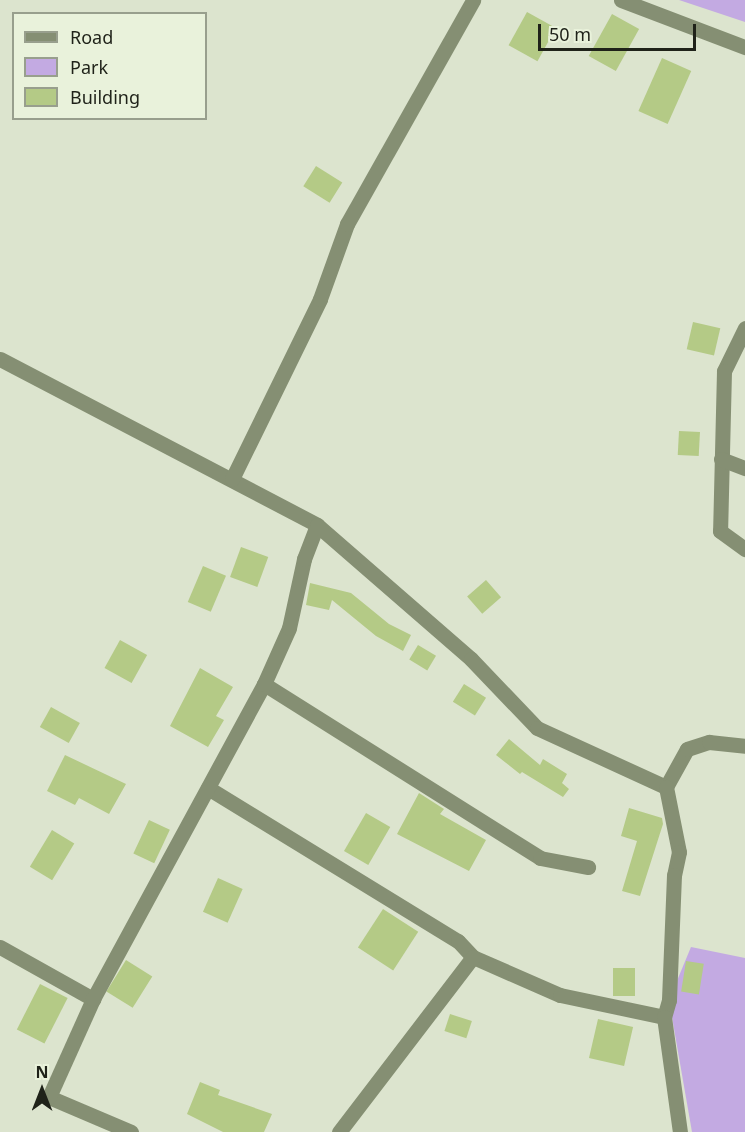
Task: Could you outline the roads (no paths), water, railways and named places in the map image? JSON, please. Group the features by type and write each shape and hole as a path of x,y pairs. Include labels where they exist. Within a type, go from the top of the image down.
{"street":[{"path":"232,478 320,299 347,224 473,0"},
{"path":"621,0 745,47"},
{"path":"745,328 724,371 720,531 745,549"},
{"path":"0,359 232,478 317,525 471,659 537,728 666,787"},
{"path":"721,459 745,468"},
{"path":"131,1132 49,1097 93,999 264,684 289,628 304,559 317,525"},
{"path":"264,684 540,858 588,867"},
{"path":"680,1132 664,1017 669,1000 674,875 679,852 666,787 687,749 709,742 745,746"},
{"path":"208,788 458,941 473,957 560,995 664,1017"},
{"path":"0,947 93,999"},
{"path":"339,1132 473,957"}]}
